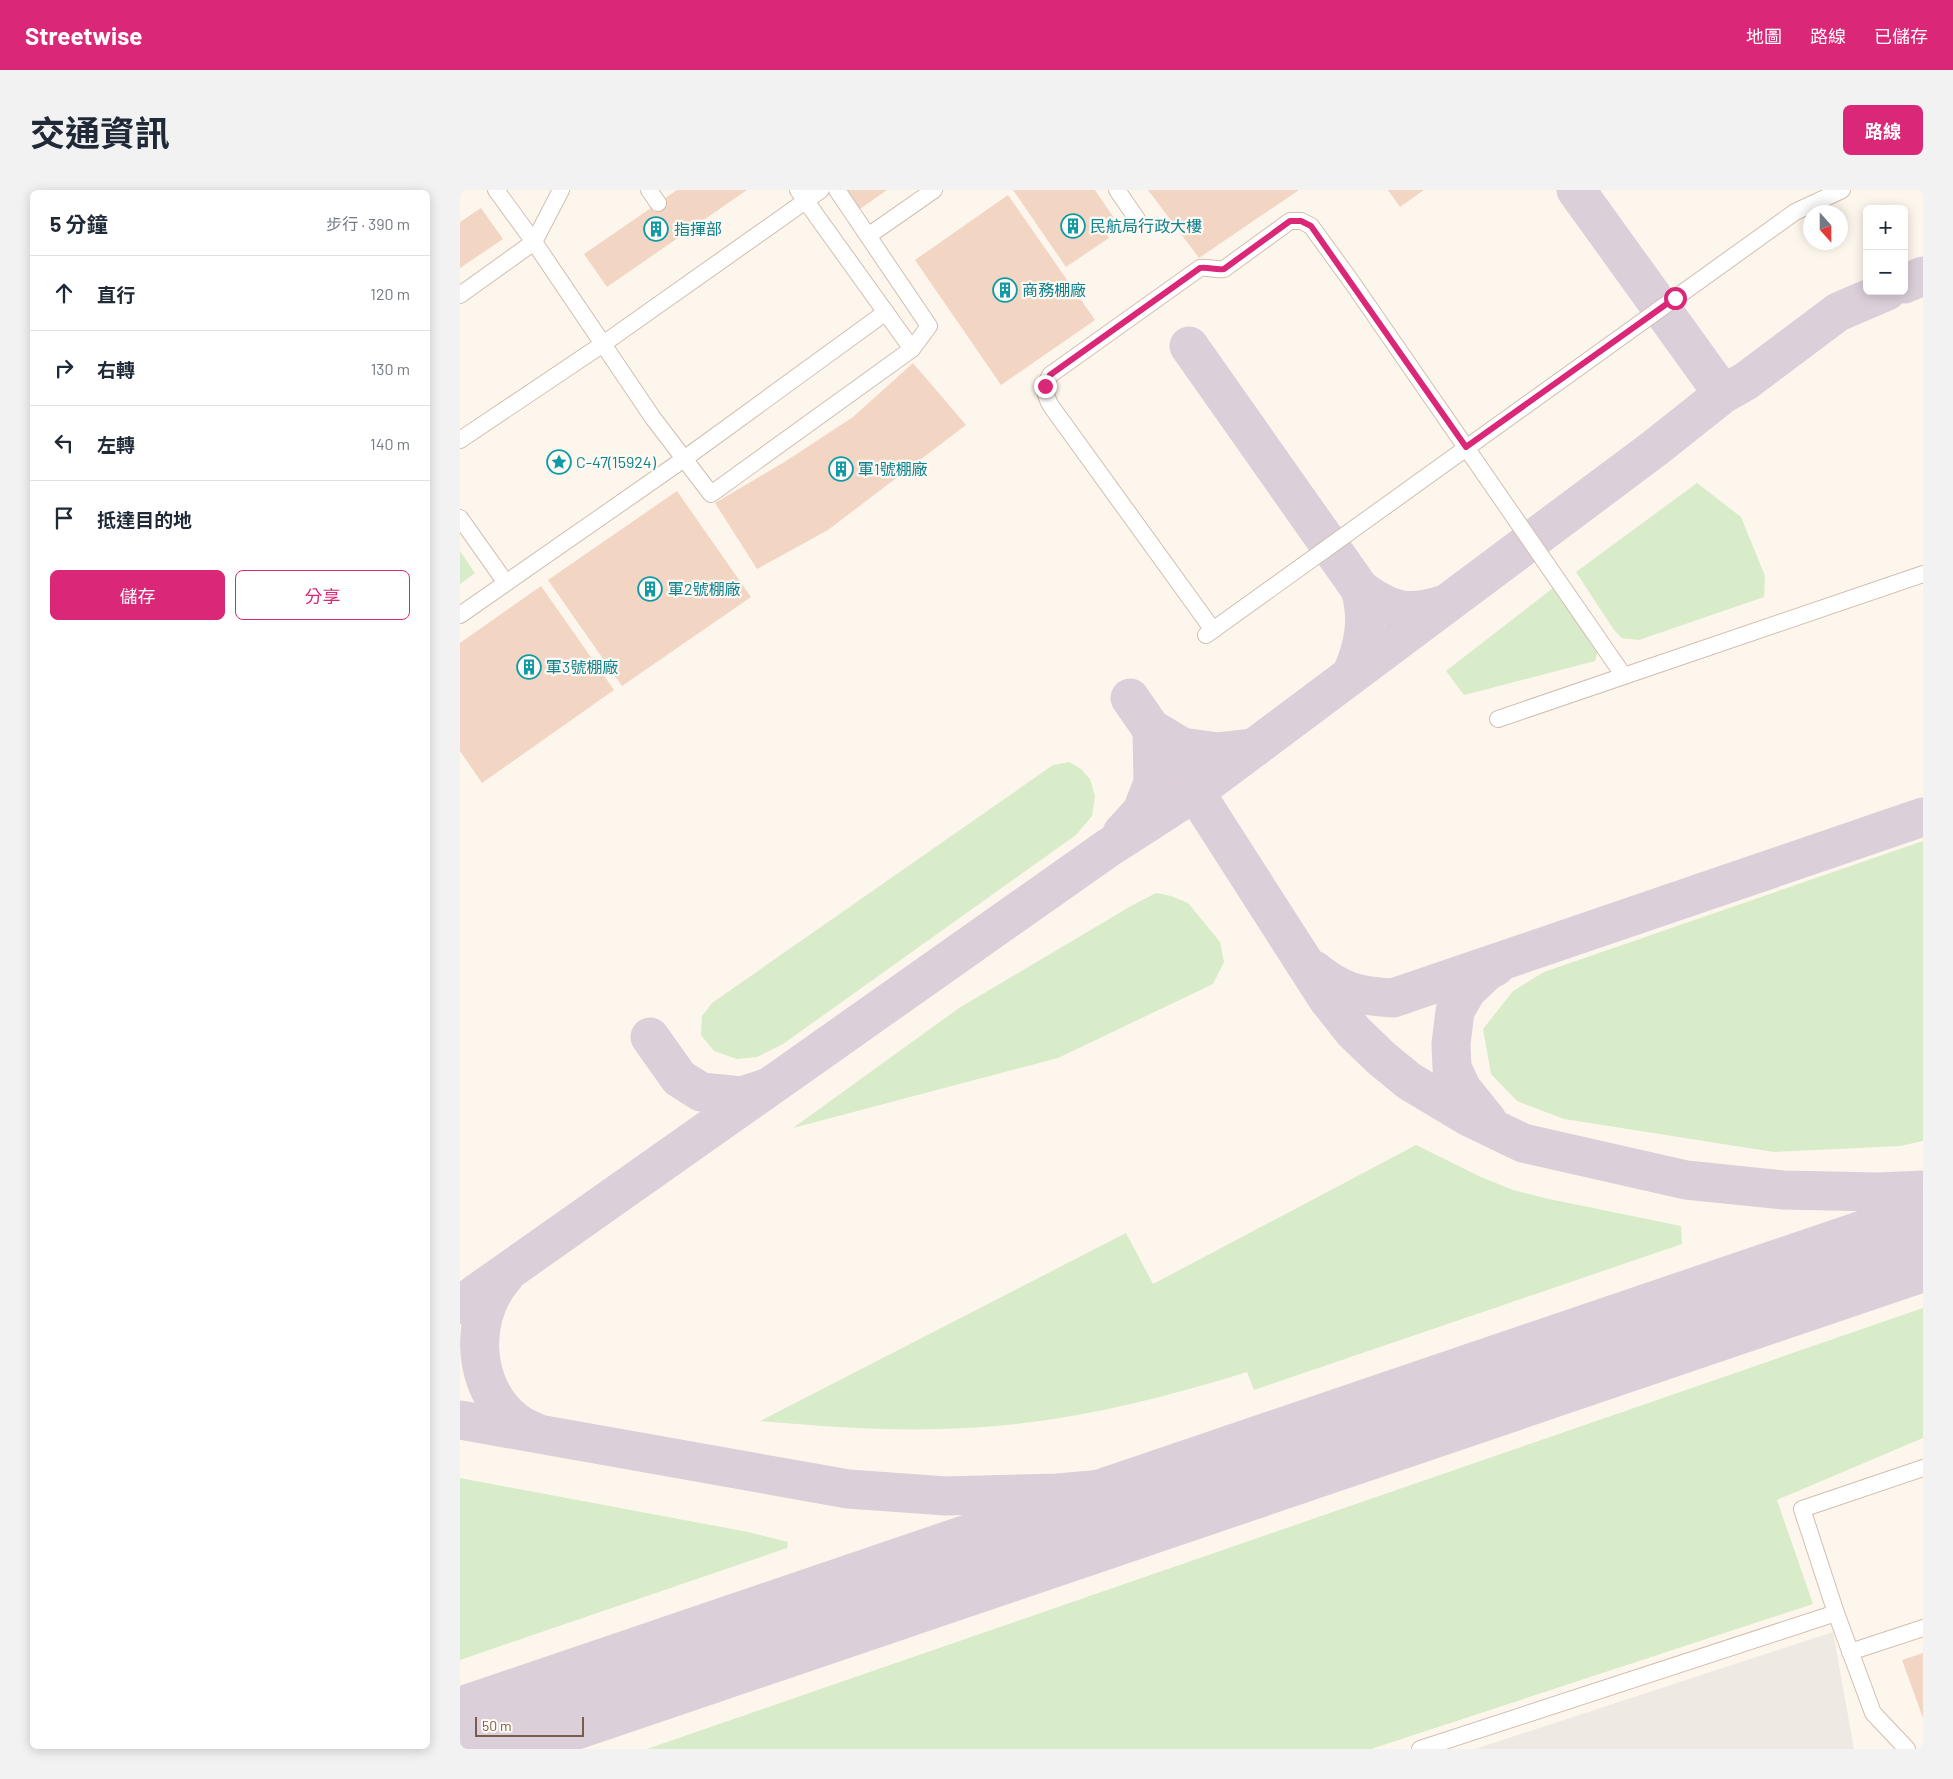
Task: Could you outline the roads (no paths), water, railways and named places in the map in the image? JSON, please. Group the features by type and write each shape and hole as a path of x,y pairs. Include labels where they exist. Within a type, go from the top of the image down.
{"lane":[{"path":"496,190 534,242 653,418 711,494 912,349 929,326 837,190"},
{"path":"460,295 534,242 561,190"},
{"path":"460,440 603,344 802,196 821,190"},
{"path":"868,236 934,190"},
{"path":"1117,190 1138,219"},
{"path":"1624,676 1466,447 1340,265 1311,226 1301,221 1290,221 1224,269 1200,268 1050,375 1045,386 1045,397 1210,633 1466,447 1795,212 1842,190"},
{"path":"802,196 912,349"},
{"path":"460,615 684,459 886,312"},
{"path":"460,518 506,583"},
{"path":"1498,719 1923,574"},
{"path":"1907,1749 1873,1713 1836,1613 1802,1509 1923,1468"},
{"path":"1420,1749 1836,1613"},
{"path":"1850,1652 1923,1628"}],"place":[{"name":"民航局行政大樓","path":"1073,226"},
{"name":"指揮部","path":"656,229"},
{"name":"商務棚廠","path":"1005,290"},
{"name":"C-47(15924)","path":"559,462"},
{"name":"軍1號棚廠","path":"841,469"},
{"name":"軍2號棚廠","path":"650,589"},
{"name":"軍3號棚廠","path":"529,667"}]}
